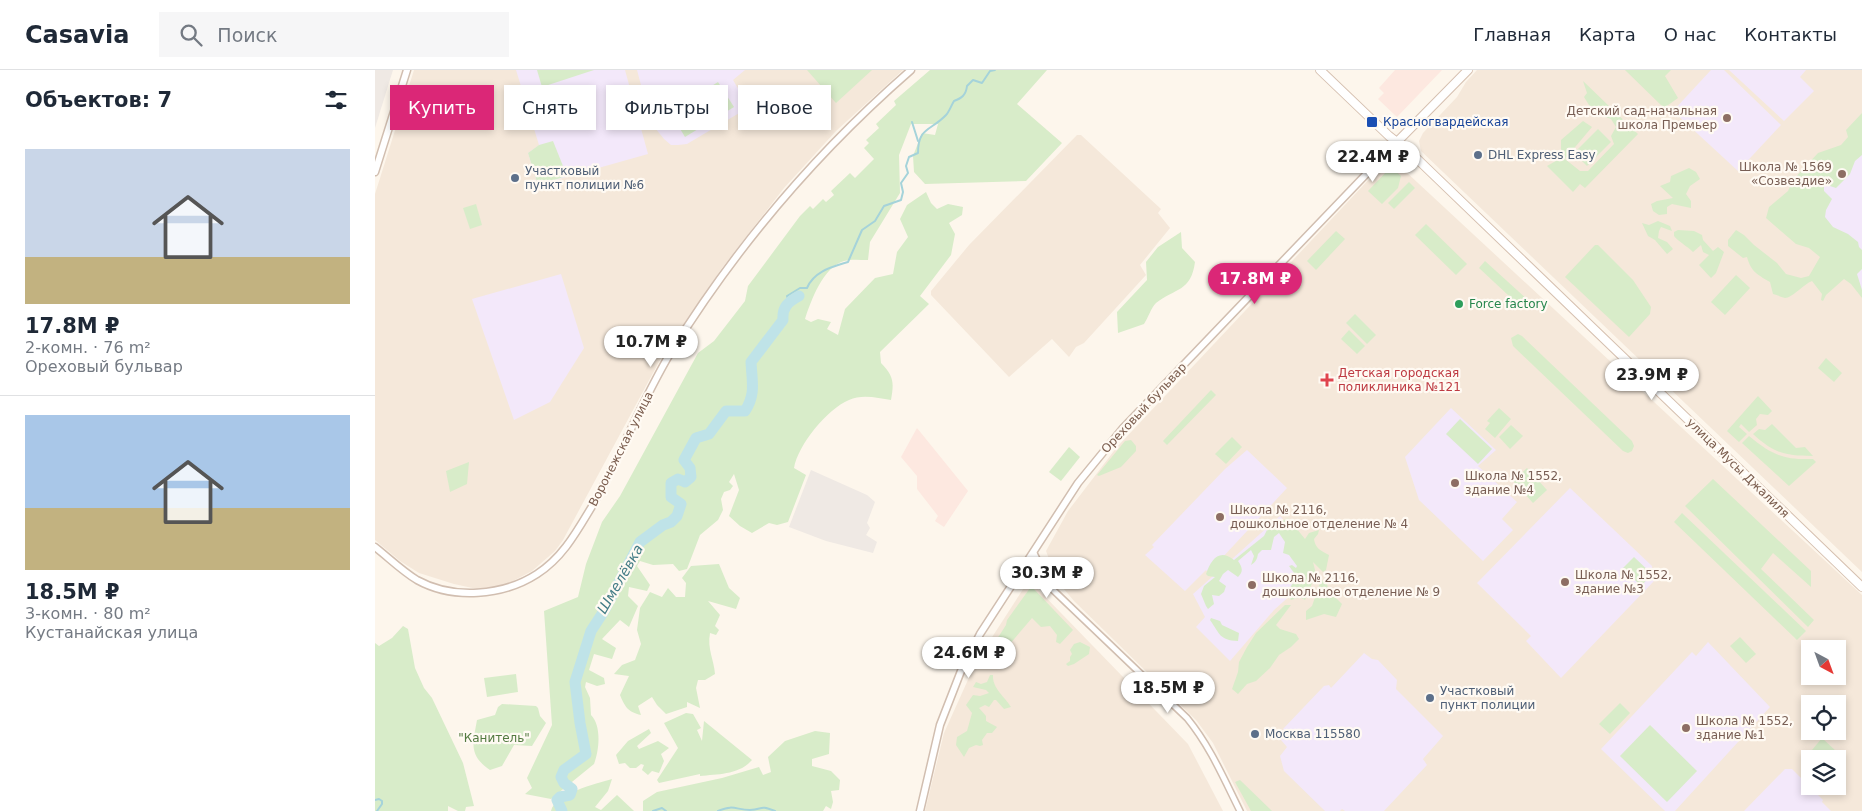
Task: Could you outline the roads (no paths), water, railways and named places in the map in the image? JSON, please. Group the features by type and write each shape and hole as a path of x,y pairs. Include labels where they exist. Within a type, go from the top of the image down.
{"main road":[{"name":"улица Мусы Джалиля","path":"1320,70 1411,153 1862,587"},
{"name":"Ореховый бульвар","path":"1397,142 1468,70"}],"street":[{"path":"375,172 407,70"},
{"name":"Воронежская улица","path":"375,547 416,579 443,590 460,592 480,593 507,588 533,576 553,562 566,548 587,515 671,353 707,298 755,234 821,157 876,101 911,70"},
{"name":"Ореховый бульвар","path":"919,811 939,725 956,682 980,634 1078,483 1123,428 1397,142"},
{"path":"1033,553 1051,588 1187,718 1197,730 1207,745 1240,811"}],"waterway":[{"path":"789,302 787,296 800,288 807,288 814,277 830,268 848,262 862,230 875,221 884,206 901,200 903,192 901,183 908,173 906,166 909,157 918,153 920,138 926,130 946,115 954,101 963,96 967,86 973,80 982,83 990,71 995,70"},
{"path":"912,122 918,141"},
{"name":"Шмелёвка","path":"562,811 557,800 560,797 570,795 572,789 564,783 561,777 564,770 586,754 575,682 591,631 604,611 640,542 677,516 681,504 671,497 671,483 678,479 685,482 691,477 690,468 684,460 696,438 709,434 726,411 745,411 752,393 751,362 783,320 787,305 799,296"},
{"path":"375,800 379,799 382,801 377,811"},
{"path":"653,811 662,808 666,811"},
{"path":"718,811 731,808 750,810 764,808 775,811"}],"place":[{"name":"Детский сад-начальная школа Премьер","path":"1727,118"},
{"name":"Красногвардейская","path":"1372,122"},
{"name":"DHL Express Easy","path":"1478,155"},
{"name":"Школа № 1569 «Созвездие»","path":"1842,174"},
{"name":"Участковый пункт полиции №6","path":"515,178"},
{"name":"Force factory","path":"1459,304"},
{"name":"Детская городская поликлиника №121","path":"1327,380"},
{"name":"Школа № 1552, здание №4","path":"1455,483"},
{"name":"Школа № 2116, дошкольное отделение № 4","path":"1220,517"},
{"name":"Школа № 1552, здание №3","path":"1565,582"},
{"name":"Школа № 2116, дошкольное отделение № 9","path":"1252,585"},
{"name":"Участковый пункт полиции","path":"1430,698"},
{"name":"Школа № 1552, здание №1","path":"1686,728"},
{"name":"Москва 115580","path":"1255,734"}],"park label":[{"name":"\"Канитель\"","path":"494,738"}]}
